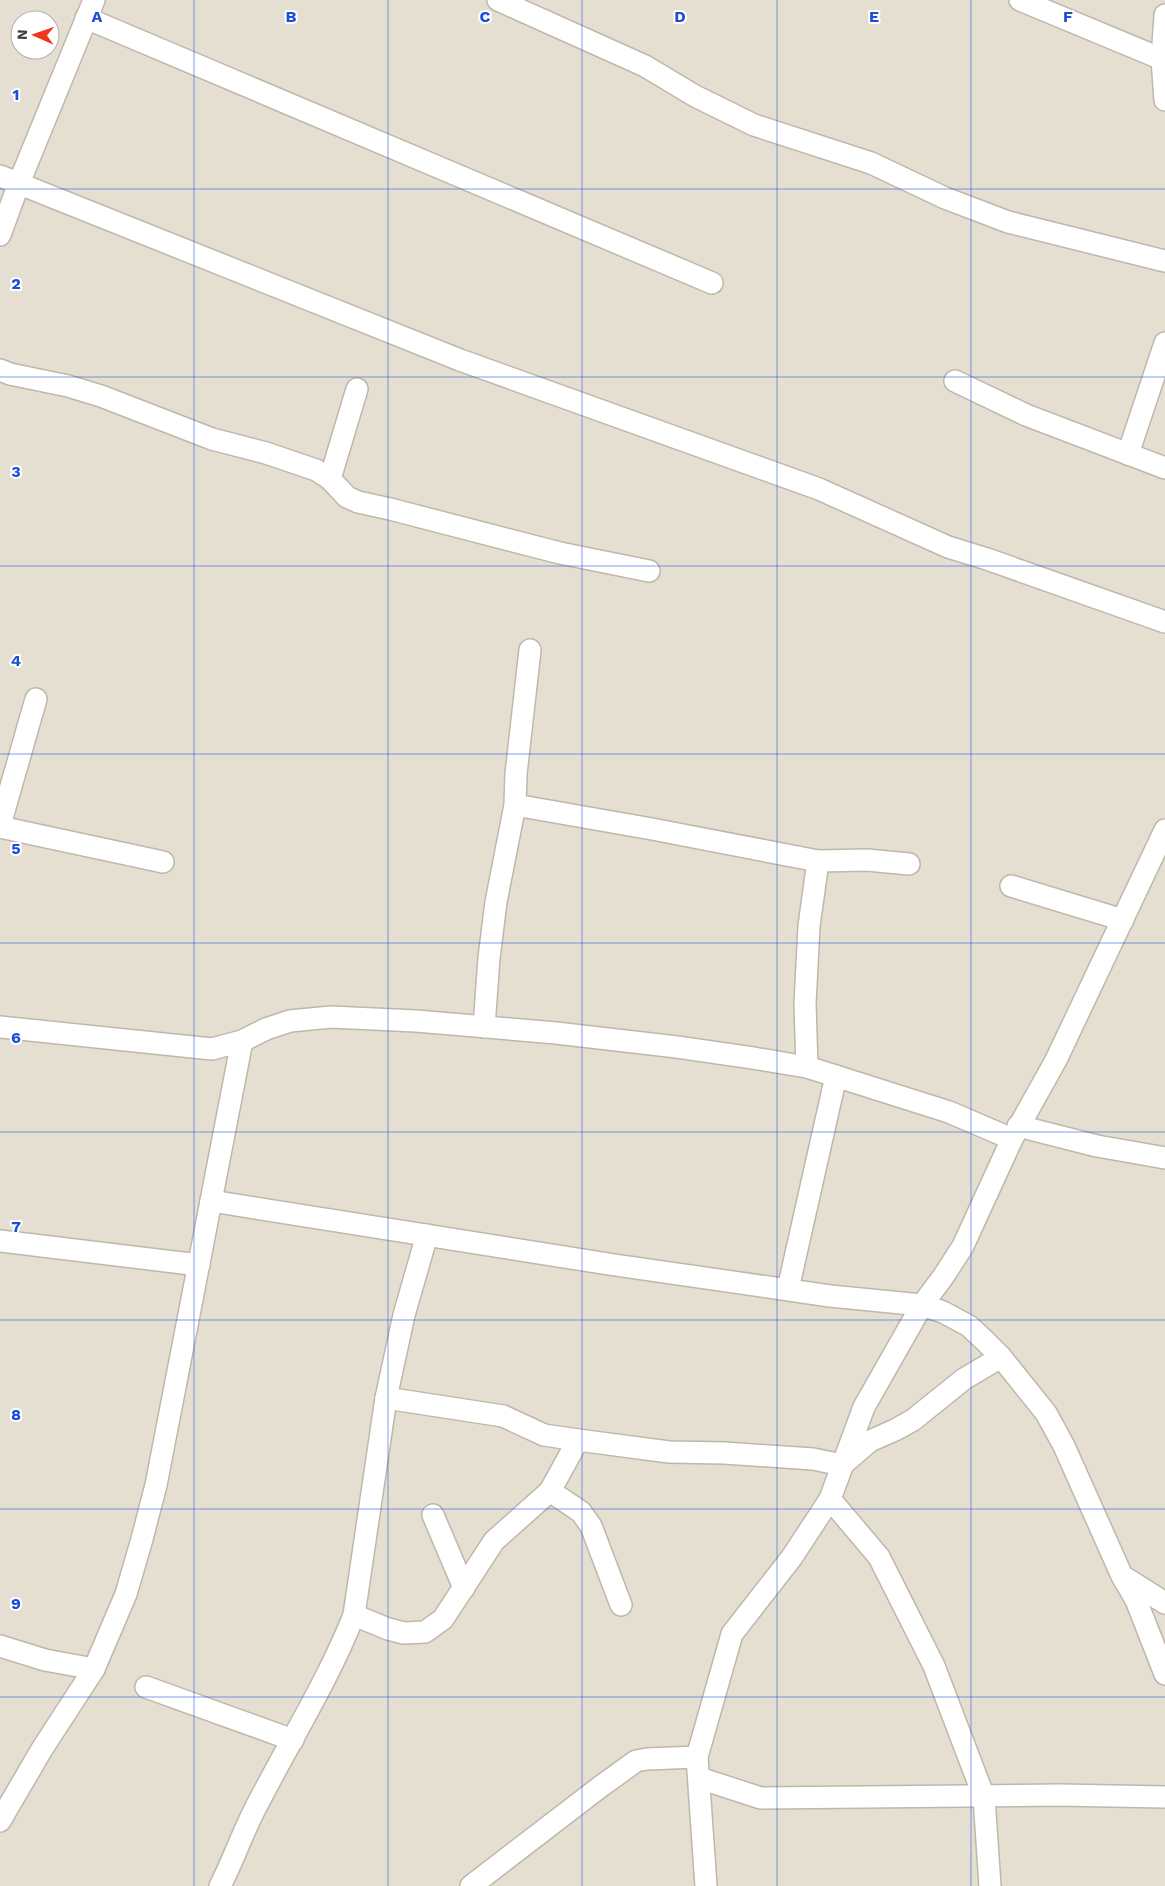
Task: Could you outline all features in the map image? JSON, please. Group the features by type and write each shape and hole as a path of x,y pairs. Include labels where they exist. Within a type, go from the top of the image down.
{"street":[{"path":"498,0 645,66 695,96 754,125 871,163 945,198 1008,222 1165,261"},
{"path":"1020,0 1162,59"},
{"path":"0,235 9,179 90,9 712,283"},
{"path":"1165,16 1162,59 1165,100"},
{"path":"9,179 460,360 819,489 948,547 1165,622"},
{"path":"1128,454 1165,343"},
{"path":"0,370 101,396 212,439 266,453 316,470 330,479 347,497 358,502 390,508 560,553 649,571"},
{"path":"955,382 1026,415 1165,468"},
{"path":"330,479 357,388"},
{"path":"484,1027 489,958 496,902 515,805 516,774 530,650"},
{"path":"36,700 0,826 163,862"},
{"path":"515,805 818,861 867,860 909,864"},
{"path":"706,1886 698,1767 732,1634 792,1557 830,1499 864,1408 922,1305 943,1278 962,1246 1015,1132 1056,1060 1165,830"},
{"path":"807,1068 805,1004 809,926 818,861"},
{"path":"1011,886 1124,920"},
{"path":"0,1027 212,1049 242,1041 266,1028 290,1021 331,1017 416,1021 677,1047 807,1068 1015,1132 1165,1158"},
{"path":"0,1821 42,1750 94,1669 126,1594 156,1485 242,1041"},
{"path":"788,1289 836,1076"},
{"path":"211,1201 625,1267 830,1296 922,1305 943,1312 969,1326 1001,1357 1046,1413 1064,1446 1122,1576 1136,1600 1165,1674"},
{"path":"225,1883 254,1810 343,1643 354,1615 386,1398 404,1315 427,1235"},
{"path":"0,1241 199,1266"},
{"path":"842,1465 870,1441 913,1420 964,1379 1001,1357"},
{"path":"386,1398 504,1416 544,1435 578,1440 669,1452 724,1452 814,1459 842,1465"},
{"path":"354,1615 388,1629 404,1633 425,1632 443,1619 494,1541 550,1491 578,1440"},
{"path":"550,1491 582,1512 591,1526 621,1605"},
{"path":"830,1499 879,1557 934,1666 984,1797 990,1886"},
{"path":"433,1515 464,1588"},
{"path":"1122,1576 1165,1603"},
{"path":"0,1646 45,1660 94,1669"},
{"path":"146,1687 293,1740"},
{"path":"471,1886 636,1761 647,1758 698,1767 761,1798 1060,1795 1165,1797"}],"shaded area":[{"path":"0,0 1165,0 1165,1886 0,1886"}]}
